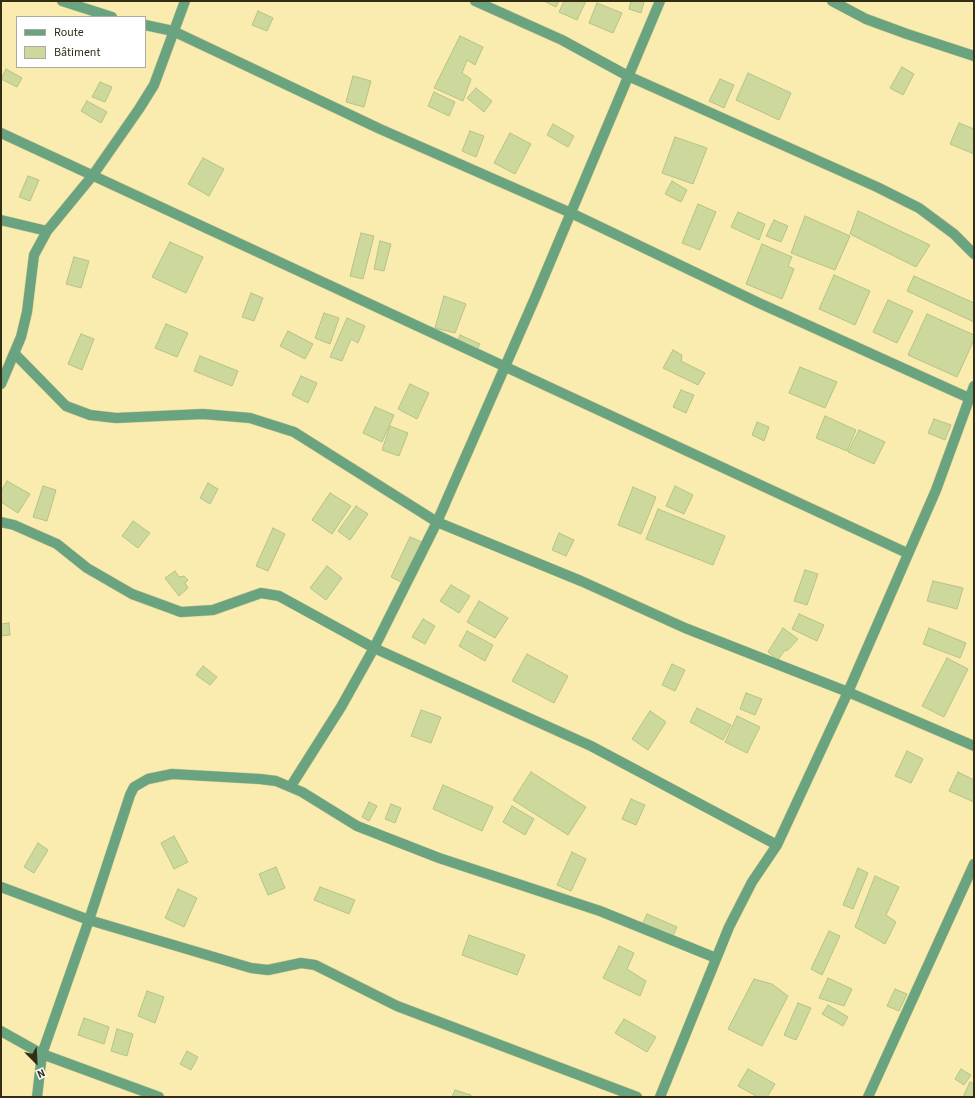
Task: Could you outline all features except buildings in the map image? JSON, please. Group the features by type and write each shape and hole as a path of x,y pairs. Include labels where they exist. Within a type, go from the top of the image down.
{"street":[{"path":"62,1 109,16"},
{"path":"1,384 21,337 27,312 34,255 47,231 93,176 140,109 154,85 185,1"},
{"path":"475,1 562,40 628,76 877,187 919,208 954,234 974,254"},
{"path":"291,786 341,707 374,648 437,522 506,368 660,1"},
{"path":"832,1 866,19 974,56"},
{"path":"146,25 173,31 380,129 572,213 758,303 969,398"},
{"path":"1,133 506,368 718,464 907,553"},
{"path":"1,220 47,231"},
{"path":"14,353 66,406 90,415 116,418 203,414 250,418 294,432 437,522 581,581 685,628 848,692 974,746"},
{"path":"660,1097 716,958 752,882 777,845 848,692 907,553 936,490 974,386"},
{"path":"1,522 14,525 57,544 87,568 132,594 181,612 213,610 261,593 279,596 374,648 591,746 777,845"},
{"path":"37,1097 42,1054 134,787 148,779 172,774 260,779 276,781 291,786 317,800 357,826 439,858 600,911 716,958"},
{"path":"868,1097 969,887 974,864"},
{"path":"1,887 89,920 252,968 268,970 301,963 315,965 397,1006 637,1097"},
{"path":"1,1031 42,1054 159,1097"}]}
